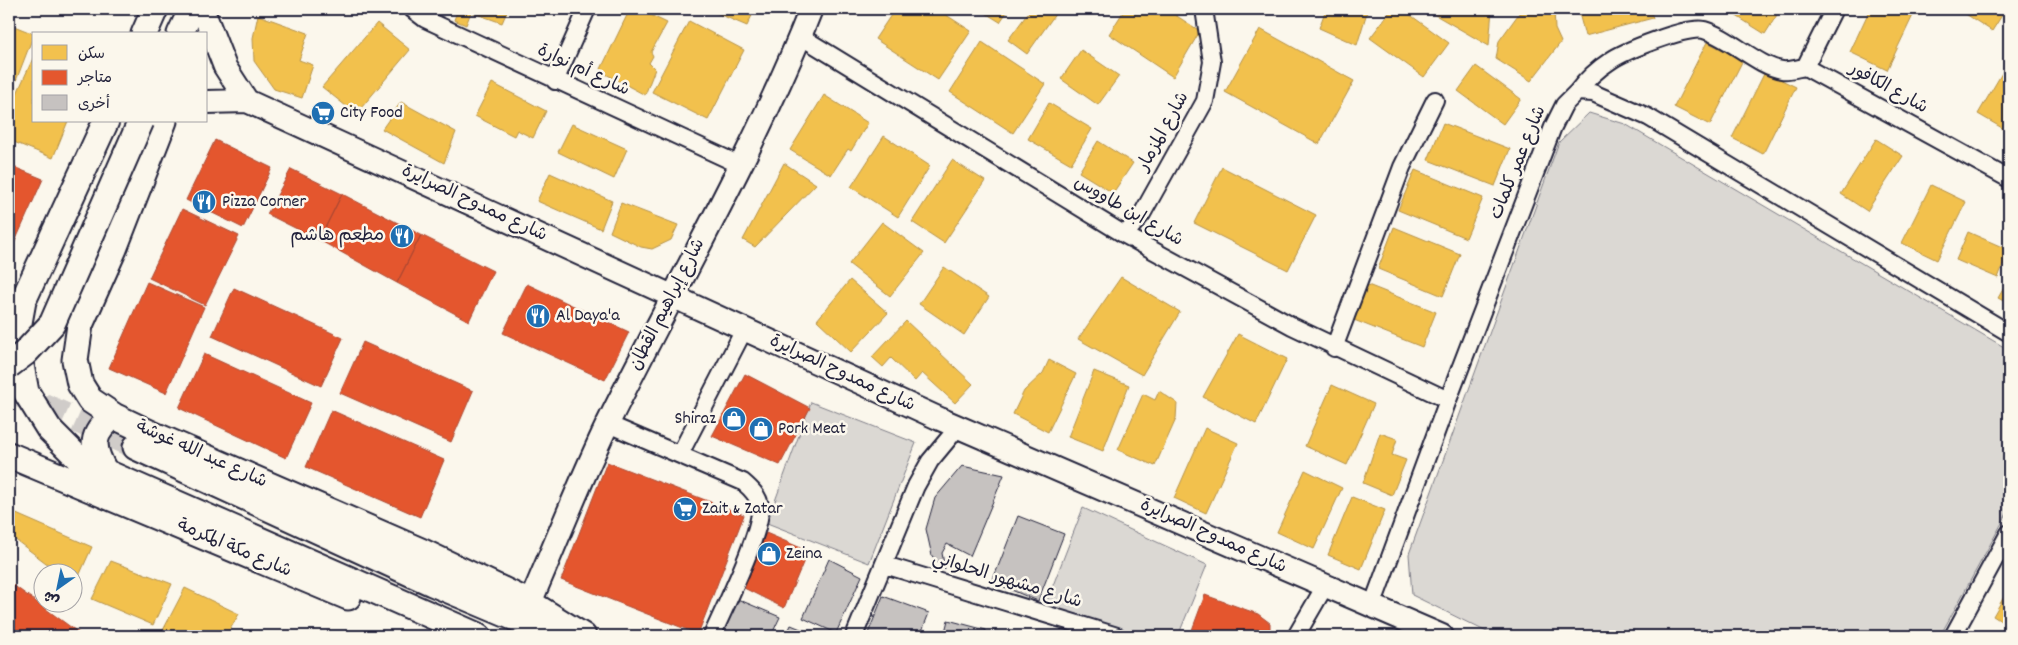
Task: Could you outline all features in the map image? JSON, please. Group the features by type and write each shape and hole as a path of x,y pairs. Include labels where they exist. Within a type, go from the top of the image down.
{"main road":[{"path":"145,32 155,9"},
{"path":"182,32 201,17"},
{"path":"9,323 23,301 106,122"},
{"path":"9,366 25,354 52,324 141,122"},
{"name":"شارع عبد الله غوشة","path":"164,122 114,248 80,325 75,360 80,384 90,400 114,416 423,552 530,603 583,636"},
{"path":"57,230 66,248 77,258 94,259 114,248"},
{"path":"23,301 16,339 26,392 49,429 77,457 105,472 478,636"},
{"path":"105,472 95,454 95,437 103,424 114,416"},
{"path":"136,447 432,584 558,636"},
{"name":"شارع مكة المكرمة","path":"9,455 388,614 462,636"}],"street":[{"name":"شارع أم نوارة","path":"412,9 425,19 555,81 740,165"},
{"path":"555,81 587,9"},
{"name":"شارع إبراهيم القطان","path":"530,603 608,424 740,165 811,9"},
{"name":"شارع المزمار","path":"1125,235 1142,214 1205,101 1212,62 1204,9"},
{"path":"1805,67 1834,9"},
{"path":"201,17 225,68 247,101"},
{"name":"شارع عمر كلمات","path":"1372,606 1448,400 1553,127 1564,105 1590,76 1612,59 1681,32 1702,30 1717,35 1770,66 1783,70 1805,67"},
{"name":"شارع ابن طاووس","path":"800,36 1125,235 1334,348 1448,400"},
{"name":"شارع الكافور","path":"1805,67 2009,179"},
{"path":"1577,92 1593,93 1648,117 2009,333"},
{"path":"1334,348 1402,167 1435,100"},
{"name":"شارع ممدوح الصرايرة","path":"208,102 247,101 959,426 1442,636"},
{"path":"680,454 745,328"},
{"path":"608,424 743,482 754,492 760,505 759,520 754,539 712,636"},
{"path":"854,636 916,486 930,461 959,426"},
{"path":"1953,636 2009,533"},
{"name":"شارع مشهور الحلواني","path":"884,565 1117,636"},
{"path":"1296,636 1324,586"}],"shaded area":[{"path":"1589,113 1625,124 2009,350 2009,510 1940,636 1495,636 1412,595 1409,554 1559,142"},
{"path":"811,402 916,443 869,563 767,523"},
{"path":"1083,508 1207,565 1178,636 1125,636 1043,611"}],"building: سكن":[{"path":"458,9 508,9 502,23 471,12 466,25 454,20"},
{"path":"630,9 638,9 667,23 651,52 653,56 649,63 655,69 645,95 600,71"},
{"path":"707,9 755,9 747,26"},
{"path":"895,9 937,9 971,31 938,80 875,39"},
{"path":"979,9 1009,9 1000,22"},
{"path":"1031,9 1058,10 1027,54 1008,40"},
{"path":"1125,9 1166,9 1200,31 1173,77 1109,34"},
{"path":"1326,9 1368,9 1357,45 1319,28"},
{"path":"1392,9 1402,9 1449,43 1424,77 1370,38"},
{"path":"1425,9 1492,9 1489,46"},
{"path":"1520,9 1554,9 1555,29 1561,42 1531,81 1496,59 1499,41 1520,12"},
{"path":"1578,9 1650,9 1653,18 1585,36"},
{"path":"1732,9 1780,10 1765,34 1730,12"},
{"path":"1870,9 1916,9 1887,70 1850,52"},
{"path":"1958,9 2006,9 1992,31"},
{"path":"258,15 308,33 299,60 313,65 302,98 274,89 254,61 253,38"},
{"path":"689,21 744,50 708,120 652,92"},
{"path":"377,23 410,50 356,114 322,87"},
{"path":"9,24 32,33 32,39 9,99"},
{"path":"1260,29 1354,81 1319,144 1225,92"},
{"path":"982,42 1045,84 1013,133 950,92"},
{"path":"1707,42 1743,60 1710,125 1674,107"},
{"path":"1081,50 1119,76 1098,105 1061,79"},
{"path":"32,60 32,122 68,122 53,158 9,140 9,111"},
{"path":"1476,66 1521,99 1503,124 1458,91"},
{"path":"2005,68 2009,70 2009,132 1978,114"},
{"path":"1765,72 1796,87 1763,154 1732,138"},
{"path":"492,83 546,111 533,138 517,130 514,136 475,116"},
{"path":"824,95 868,123 851,151 848,149 831,175 790,150"},
{"path":"401,102 456,132 444,163 382,129"},
{"path":"1049,103 1092,129 1071,164 1028,139"},
{"path":"1443,123 1510,149 1495,186 1428,160"},
{"path":"572,124 627,149 614,179 558,152"},
{"path":"884,136 930,166 898,217 851,187"},
{"path":"1876,139 1903,156 1867,211 1841,194"},
{"path":"1098,141 1133,163 1113,193 1079,172"},
{"path":"952,160 985,181 944,243 912,222"},
{"path":"784,163 816,184 755,247 743,240"},
{"path":"1222,167 1316,215 1288,270 1194,223"},
{"path":"1415,170 1483,198 1466,238 1398,210"},
{"path":"550,173 612,201 601,229 537,201"},
{"path":"1931,185 1966,202 1937,260 1902,243"},
{"path":"621,203 678,225 671,240 652,249 641,247 610,232"},
{"path":"882,222 924,253 890,296 849,264"},
{"path":"1394,227 1460,254 1443,296 1378,269"},
{"path":"1968,232 2009,250 1998,278 1956,260"},
{"path":"944,267 989,297 964,335 919,304"},
{"path":"1121,277 1180,312 1142,375 1078,339"},
{"path":"2009,279 2009,304 1998,298"},
{"path":"850,280 888,313 851,352 817,320"},
{"path":"1368,285 1436,312 1422,347 1354,320"},
{"path":"906,321 973,384 955,403 922,373 915,381 891,358 883,367 872,357"},
{"path":"1238,334 1287,359 1256,424 1203,397"},
{"path":"1049,360 1076,374 1048,432 1013,414 1024,391 1043,373"},
{"path":"1094,371 1129,385 1103,451 1068,437"},
{"path":"1332,385 1374,404 1347,465 1305,446"},
{"path":"1159,391 1177,403 1176,419 1155,466 1118,450 1143,394 1155,400"},
{"path":"1205,428 1238,443 1206,513 1174,498"},
{"path":"1380,433 1397,439 1392,455 1406,460 1392,495 1363,483"},
{"path":"1305,470 1342,488 1314,549 1277,532"},
{"path":"1352,497 1385,510 1361,569 1328,555"},
{"path":"14,513 92,547 82,569 82,562 45,562 9,535 9,524"},
{"path":"111,561 172,584 153,625 92,599"},
{"path":"185,588 239,614 226,636 160,636"},
{"path":"2009,588 2009,626 1993,616"}],"building: متاجر":[{"path":"215,140 272,168 243,228 186,200"},
{"path":"9,165 43,179 9,255"},
{"path":"291,169 342,194 319,240 267,214"},
{"path":"342,194 421,235 397,283 319,240"},
{"path":"182,209 239,236 205,305 149,278"},
{"path":"421,235 493,271 469,321 397,283"},
{"path":"147,282 204,307 166,393 109,368"},
{"path":"527,284 629,332 605,380 503,333"},
{"path":"234,288 343,338 321,386 212,336"},
{"path":"363,342 473,391 451,442 340,393"},
{"path":"204,354 311,403 286,458 179,408"},
{"path":"745,374 810,408 780,465 712,436"},
{"path":"331,410 444,460 420,517 306,467"},
{"path":"607,462 744,515 698,634 561,580"},
{"path":"766,533 808,551 784,608 742,587"},
{"path":"9,582 32,599 32,612 50,612 83,636 9,636"},
{"path":"1205,595 1258,614 1270,623 1270,636 1208,636 1192,630"}],"building: أخرى":[{"path":"962,466 1004,475 970,556 947,544 942,553 945,569 932,556 926,529 935,498"},
{"path":"1018,516 1064,534 1038,601 992,582"},
{"path":"829,559 862,576 836,633 803,618"},
{"path":"883,596 929,613 920,636 867,636"},
{"path":"735,598 780,617 771,636 718,636"},
{"path":"948,620 986,630 985,636 944,636"},
{"path":"791,625 818,636 786,636"}],"tunnel":[{"path":"9,390 136,447"}],"place":[{"name":"City Food","path":"323,113"},
{"name":"Pizza Corner","path":"204,202"},
{"name":"مطعم هاشم","path":"402,236"},
{"name":"Al Daya'a","path":"538,316"},
{"name":"Shiraz","path":"734,419"},
{"name":"Pork Meat","path":"761,429"},
{"name":"Zait & Zatar","path":"685,509"},
{"name":"Zeina","path":"769,554"}]}
